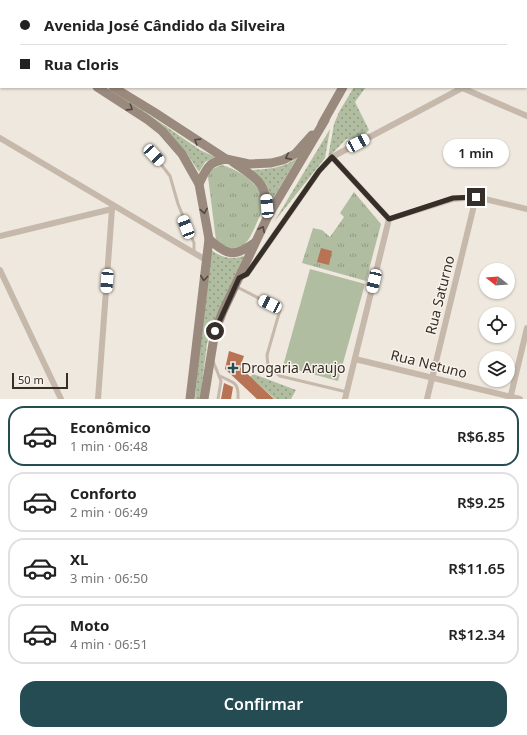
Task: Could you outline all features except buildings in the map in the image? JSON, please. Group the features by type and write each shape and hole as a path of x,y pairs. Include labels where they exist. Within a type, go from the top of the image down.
{"main road":[{"path":"99,88 148,120 162,131 182,154 199,184 209,239 190,399"},
{"path":"115,88 228,160 262,185 267,196 268,216"},
{"path":"204,399 210,354 215,331 268,216 342,88"},
{"path":"199,184 207,168 215,161 228,160 249,164 271,163 283,160 295,154 325,120"},
{"path":"209,239 226,252 235,253 245,250 255,243"}],"street":[{"path":"237,282 247,274 319,171 332,157 460,88"},
{"path":"464,88 527,116"},
{"path":"0,138 113,207 206,260"},
{"path":"332,157 389,219"},
{"path":"389,219 453,198 476,197 527,209"},
{"name":"Rua Saturno","path":"427,399 476,197"},
{"path":"0,236 113,207"},
{"path":"98,399 113,207"},
{"path":"345,399 389,219"},
{"path":"0,270 61,399"},
{"path":"510,398 527,328"},
{"name":"Rua Netuno","path":"355,359 510,398 520,399"}],"lane":[{"path":"145,149 154,155 170,176 178,204 194,243 194,253"},
{"path":"237,282 264,301 278,307 280,310 267,355 268,366 280,376 347,392"},
{"path":"210,354 221,381 218,399"},
{"path":"219,375 235,382 238,388 238,399"}],"green space":[{"path":"105,88 138,107 200,150 215,157 205,162 199,172 186,152 166,130"},
{"path":"353,88 365,88 355,102 369,130 359,138 346,139 328,158 334,124 339,112"},
{"path":"330,129 325,158 274,222"},
{"path":"297,158 272,200 266,184 252,170 281,166"},
{"path":"222,165 242,174 254,184 262,196 262,209 252,233 244,244 237,248 225,249 216,240 208,177 210,170"},
{"path":"354,192 381,224 366,281 302,263 313,228 322,230 330,237 344,217 340,213"},
{"path":"211,250 227,258 244,256 211,328 207,344 200,399 195,399 200,341"},
{"path":"310,269 365,284 338,381 283,366"},
{"path":"253,374 296,390 291,399 275,399 250,377"}],"place":[{"name":"Drogaria Araujo","path":"233,368"}],"route":[{"path":"215,331 239,278 247,274 319,171 332,157 389,219 453,198 476,197"}]}
